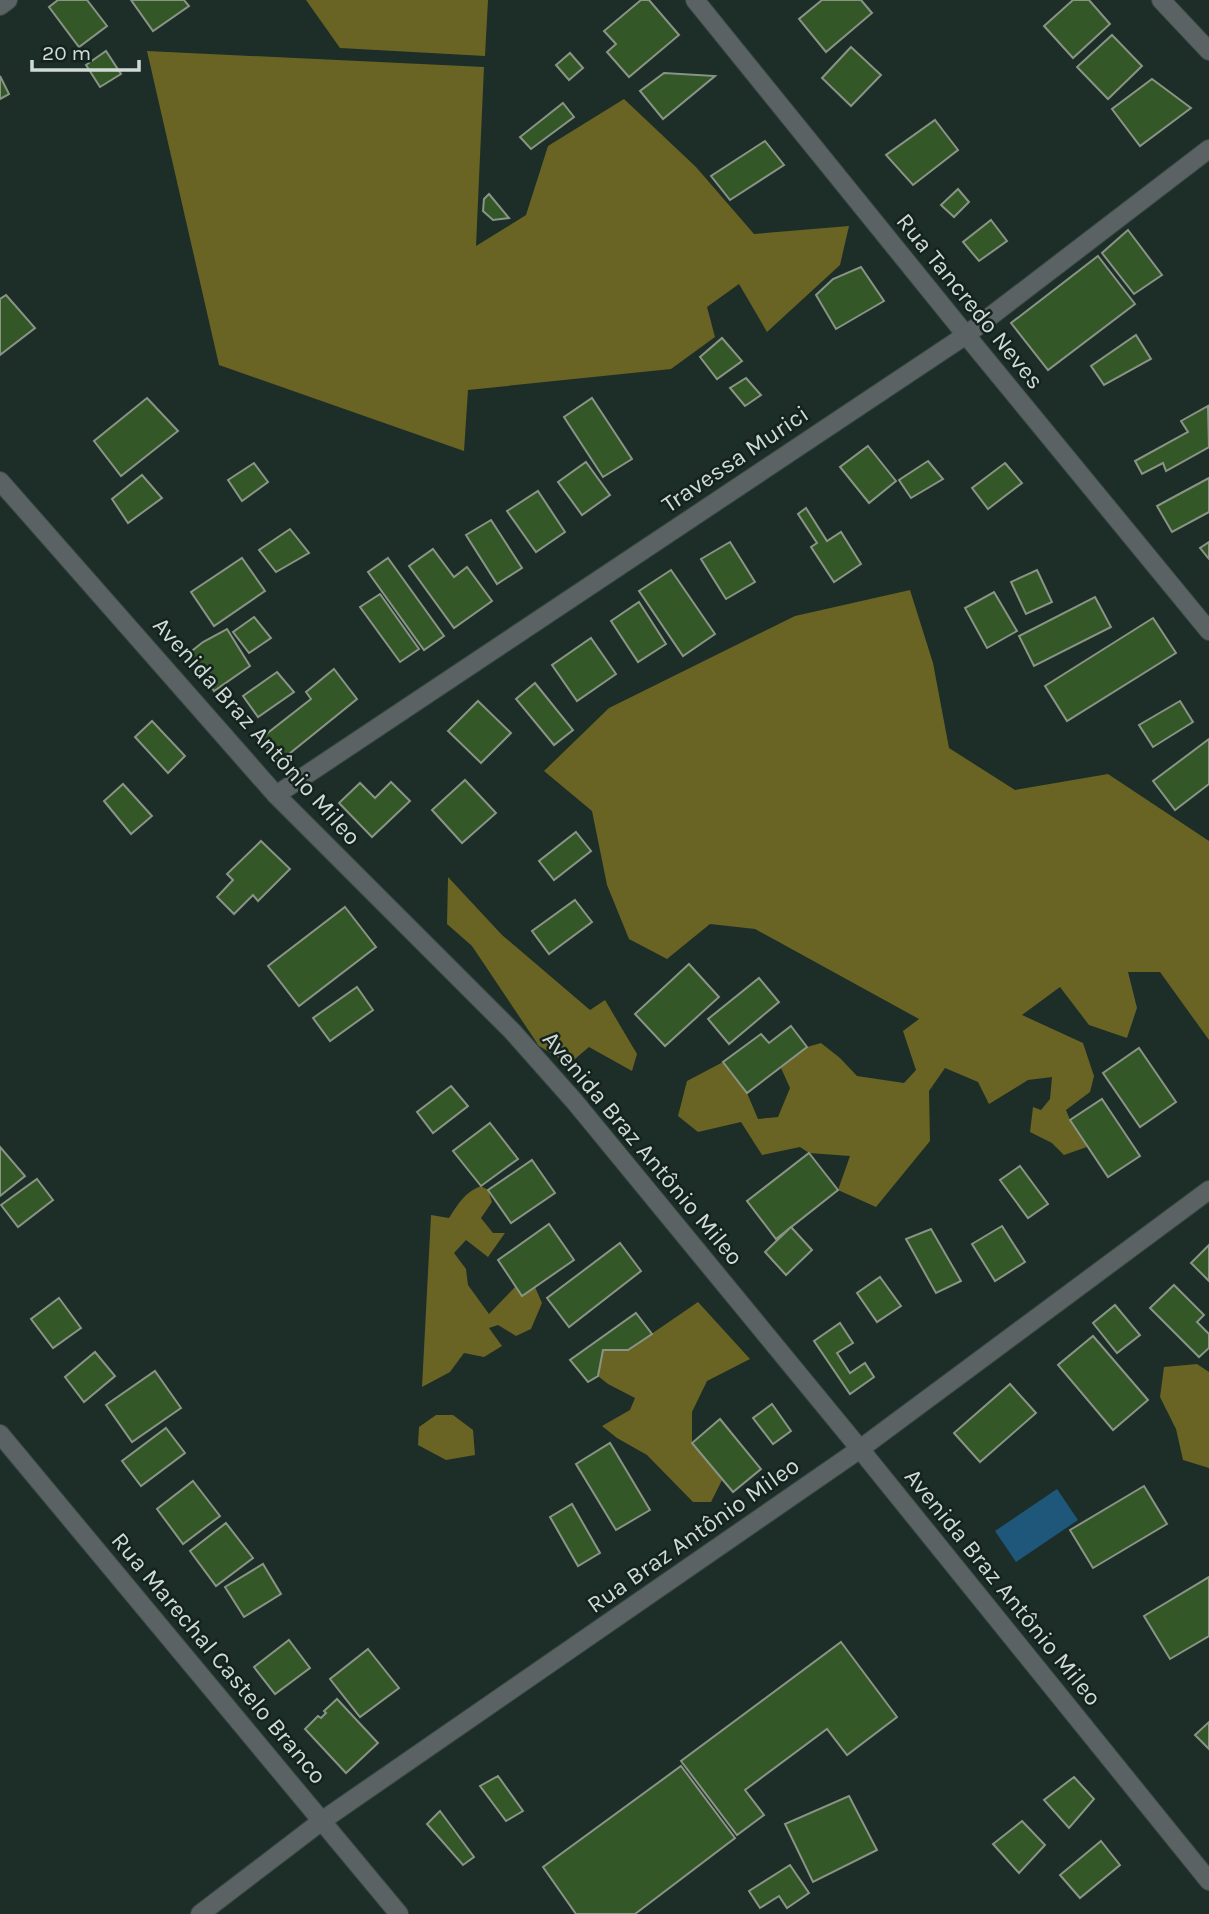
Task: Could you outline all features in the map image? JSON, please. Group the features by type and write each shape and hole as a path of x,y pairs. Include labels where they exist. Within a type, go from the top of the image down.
{"street":[{"path":"0,6 8,0"},
{"name":"Rua Tancredo Neves","path":"695,0 965,335 1209,631"},
{"path":"1161,0 1209,51"},
{"name":"Travessa Murici","path":"276,795 965,335 1209,149"},
{"name":"Avenida Braz Antônio Mileo","path":"0,481 276,795 512,1031 575,1102 1209,1881"},
{"name":"Rua Braz Antônio Mileo","path":"200,1914 323,1821 860,1449 1209,1190"},
{"name":"Rua Marechal Castelo Branco","path":"0,1434 399,1914"}],"shaded area":[{"path":"306,0 488,0 485,56 340,48"},
{"path":"147,51 484,67 476,246 526,215 548,146 624,99 696,167 754,234 849,226 840,265 767,332 739,284 707,307 715,337 671,369 468,390 464,451 219,365"},
{"path":"910,590 933,663 949,748 1015,790 1108,774 1209,841 1209,1040 1160,972 1128,972 1137,1008 1127,1038 1089,1025 1060,987 1022,1015 1083,1043 1094,1076 1090,1092 1066,1110 1087,1147 1064,1155 1052,1143 1030,1132 1033,1107 1041,1110 1050,1099 1052,1077 1028,1080 989,1104 978,1082 945,1068 929,1091 930,1141 876,1207 838,1190 850,1156 809,1153 800,1147 762,1155 741,1122 698,1132 678,1116 687,1081 723,1062 747,1093 758,1119 778,1117 790,1088 781,1068 807,1047 821,1043 857,1076 904,1083 916,1070 903,1031 919,1019 755,929 710,924 667,959 629,939 607,885 592,811 544,771 609,708 795,616"},
{"path":"448,877 502,935 590,1010 605,1000 637,1054 632,1071 589,1047 569,1064 539,1046 472,946 447,924"},
{"path":"481,1186 488,1190 492,1202 481,1218 493,1233 505,1233 488,1257 466,1240 454,1253 466,1269 468,1285 489,1314 516,1286 535,1287 542,1303 531,1329 516,1336 498,1325 489,1328 502,1346 484,1357 464,1353 450,1372 422,1387 431,1215 449,1218 466,1195"},
{"path":"698,1302 750,1359 707,1381 692,1412 692,1443 722,1480 711,1502 693,1502 647,1455 602,1426 630,1410 635,1398 598,1376 603,1350 628,1350"},
{"path":"1197,1364 1209,1372 1209,1468 1183,1460 1176,1429 1160,1397 1164,1367"},
{"path":"436,1415 453,1415 473,1430 475,1455 446,1460 418,1445 419,1427"}],"water":[{"path":"1057,1489 1078,1520 1016,1562 995,1531"}],"building":[{"path":"58,0 87,0 107,26 79,47 49,7"},
{"path":"131,0 184,0 189,6 153,31"},
{"path":"641,0 649,0 679,35 629,77 607,52 616,44 604,31"},
{"path":"822,0 861,0 872,13 826,52 799,19"},
{"path":"1073,0 1089,0 1110,24 1073,58 1044,26"},
{"path":"1112,35 1142,66 1108,99 1077,67"},
{"path":"851,47 881,75 851,106 822,78"},
{"path":"106,51 121,74 100,87 86,65"},
{"path":"570,53 583,68 569,80 556,65"},
{"path":"664,73 715,76 663,119 640,91"},
{"path":"0,76 9,94 0,99"},
{"path":"1152,79 1191,108 1140,146 1112,109"},
{"path":"563,103 574,117 531,149 520,137"},
{"path":"935,120 958,150 913,185 886,155"},
{"path":"765,141 784,165 730,200 711,176"},
{"path":"958,189 969,202 954,217 941,205"},
{"path":"489,194 509,218 493,220 483,211 484,199"},
{"path":"991,220 1007,241 979,261 963,242"},
{"path":"1128,230 1162,275 1134,294 1102,253"},
{"path":"1098,256 1135,304 1048,370 1011,323"},
{"path":"861,267 884,301 836,329 816,295 833,279"},
{"path":"6,295 35,328 0,355 0,299"},
{"path":"1136,335 1151,359 1104,385 1091,366"},
{"path":"722,338 742,361 717,379 700,357"},
{"path":"746,378 761,395 745,406 730,388"},
{"path":"147,398 178,431 121,476 94,441"},
{"path":"592,398 632,459 603,477 564,417"},
{"path":"1208,406 1209,447 1166,471 1163,463 1142,474 1135,461 1188,432 1181,421"},
{"path":"868,446 896,481 869,503 840,467"},
{"path":"928,461 943,479 911,498 899,480"},
{"path":"586,462 610,495 582,515 558,482"},
{"path":"254,463 268,482 242,501 228,480"},
{"path":"1005,463 1022,483 988,509 972,488"},
{"path":"142,475 162,498 128,523 112,499"},
{"path":"1209,478 1209,512 1172,532 1157,506"},
{"path":"538,491 565,532 536,552 507,511"},
{"path":"806,508 827,541 841,532 861,564 834,582 811,547 817,543 798,514"},
{"path":"491,520 522,568 497,584 466,535"},
{"path":"290,529 309,553 276,572 259,550"},
{"path":"730,542 755,582 726,599 701,559"},
{"path":"1209,542 1209,559 1200,548"},
{"path":"433,549 454,577 467,567 492,601 454,628 409,566"},
{"path":"242,558 265,591 214,626 191,592"},
{"path":"388,558 444,636 424,650 368,572"},
{"path":"671,570 715,634 683,656 639,591"},
{"path":"1037,570 1052,602 1026,614 1011,582"},
{"path":"994,592 1017,631 987,648 965,608"},
{"path":"380,594 419,649 400,662 360,607"},
{"path":"1095,597 1111,627 1034,666 1019,636"},
{"path":"639,602 666,644 638,662 611,621"},
{"path":"254,617 271,638 249,653 233,632"},
{"path":"1153,618 1176,653 1067,721 1045,686"},
{"path":"227,629 250,666 214,691 188,654"},
{"path":"591,638 616,674 577,701 552,665"},
{"path":"334,669 357,699 279,762 260,739 311,699 306,692"},
{"path":"277,672 294,692 258,717 243,696"},
{"path":"535,683 573,730 554,745 516,699"},
{"path":"478,701 511,733 481,763 448,731"},
{"path":"1180,701 1193,722 1153,747 1139,725"},
{"path":"152,721 185,756 168,773 135,737"},
{"path":"1209,739 1209,784 1175,810 1153,781"},
{"path":"465,780 496,813 462,843 432,810"},
{"path":"391,782 410,801 372,837 339,803 360,783 375,798"},
{"path":"123,784 152,816 131,834 104,801"},
{"path":"576,832 591,851 554,880 539,861"},
{"path":"261,841 290,869 258,901 253,895 234,914 217,897 233,880 227,874"},
{"path":"575,900 592,922 549,954 532,931"},
{"path":"345,907 376,947 299,1006 268,966"},
{"path":"689,964 719,997 665,1046 635,1014"},
{"path":"759,978 779,1002 729,1044 708,1019"},
{"path":"357,987 373,1010 330,1041 313,1018"},
{"path":"791,1026 807,1047 747,1093 723,1062 761,1034 769,1043"},
{"path":"1139,1048 1176,1102 1140,1127 1103,1073"},
{"path":"451,1086 468,1106 433,1133 417,1112"},
{"path":"1102,1099 1140,1156 1108,1177 1070,1120"},
{"path":"490,1123 518,1159 481,1186 453,1151"},
{"path":"0,1147 25,1176 0,1196"},
{"path":"809,1153 838,1190 776,1239 747,1201"},
{"path":"532,1160 555,1193 511,1223 488,1190"},
{"path":"1020,1166 1048,1204 1028,1218 1000,1180"},
{"path":"37,1179 53,1200 18,1227 1,1205"},
{"path":"549,1224 574,1260 522,1296 498,1260"},
{"path":"1002,1226 1025,1262 995,1281 972,1244"},
{"path":"791,1227 812,1250 786,1275 765,1252"},
{"path":"931,1229 961,1281 936,1293 906,1239"},
{"path":"620,1243 641,1271 569,1327 547,1298"},
{"path":"1209,1245 1209,1281 1191,1263"},
{"path":"880,1277 901,1306 877,1322 857,1293"},
{"path":"1174,1285 1204,1315 1197,1322 1209,1334 1209,1348 1199,1357 1150,1308"},
{"path":"59,1298 81,1328 53,1348 31,1319"},
{"path":"1115,1305 1140,1335 1117,1353 1093,1323"},
{"path":"636,1313 652,1334 628,1350 603,1350 598,1376 588,1382 570,1360"},
{"path":"840,1323 853,1343 837,1353 850,1373 865,1363 874,1377 850,1394 814,1341"},
{"path":"1093,1336 1148,1400 1113,1430 1058,1365"},
{"path":"95,1352 115,1376 84,1402 65,1377"},
{"path":"155,1371 181,1408 132,1442 106,1405"},
{"path":"1010,1384 1036,1413 980,1462 954,1433"},
{"path":"772,1404 791,1431 773,1444 753,1418"},
{"path":"720,1419 761,1469 733,1492 692,1443"},
{"path":"166,1428 185,1453 141,1486 122,1461"},
{"path":"610,1443 650,1510 616,1530 576,1464"},
{"path":"193,1481 220,1516 183,1544 157,1509"},
{"path":"1144,1486 1167,1524 1093,1568 1070,1530"},
{"path":"572,1504 600,1553 578,1566 550,1517"},
{"path":"226,1523 253,1558 216,1586 190,1551"},
{"path":"263,1564 281,1594 244,1617 225,1587"},
{"path":"1209,1577 1209,1636 1170,1659 1144,1616"},
{"path":"289,1640 310,1668 275,1694 254,1667"},
{"path":"841,1642 897,1717 847,1755 827,1729 745,1790 764,1815 737,1835 681,1761"},
{"path":"368,1649 399,1688 360,1717 330,1679"},
{"path":"337,1699 378,1743 346,1773 305,1729 318,1716 321,1718 326,1713 324,1711"},
{"path":"1209,1722 1209,1749 1195,1735"},
{"path":"681,1766 735,1838 635,1914 576,1914 543,1867"},
{"path":"498,1776 523,1811 506,1821 480,1786"},
{"path":"1074,1777 1094,1799 1069,1828 1044,1800"},
{"path":"849,1796 877,1850 813,1882 785,1824"},
{"path":"440,1811 474,1857 463,1865 427,1824"},
{"path":"1022,1821 1045,1845 1019,1873 993,1844"},
{"path":"1101,1841 1120,1865 1080,1898 1060,1875"},
{"path":"790,1865 809,1893 787,1908 779,1896 760,1908 749,1891"}]}
